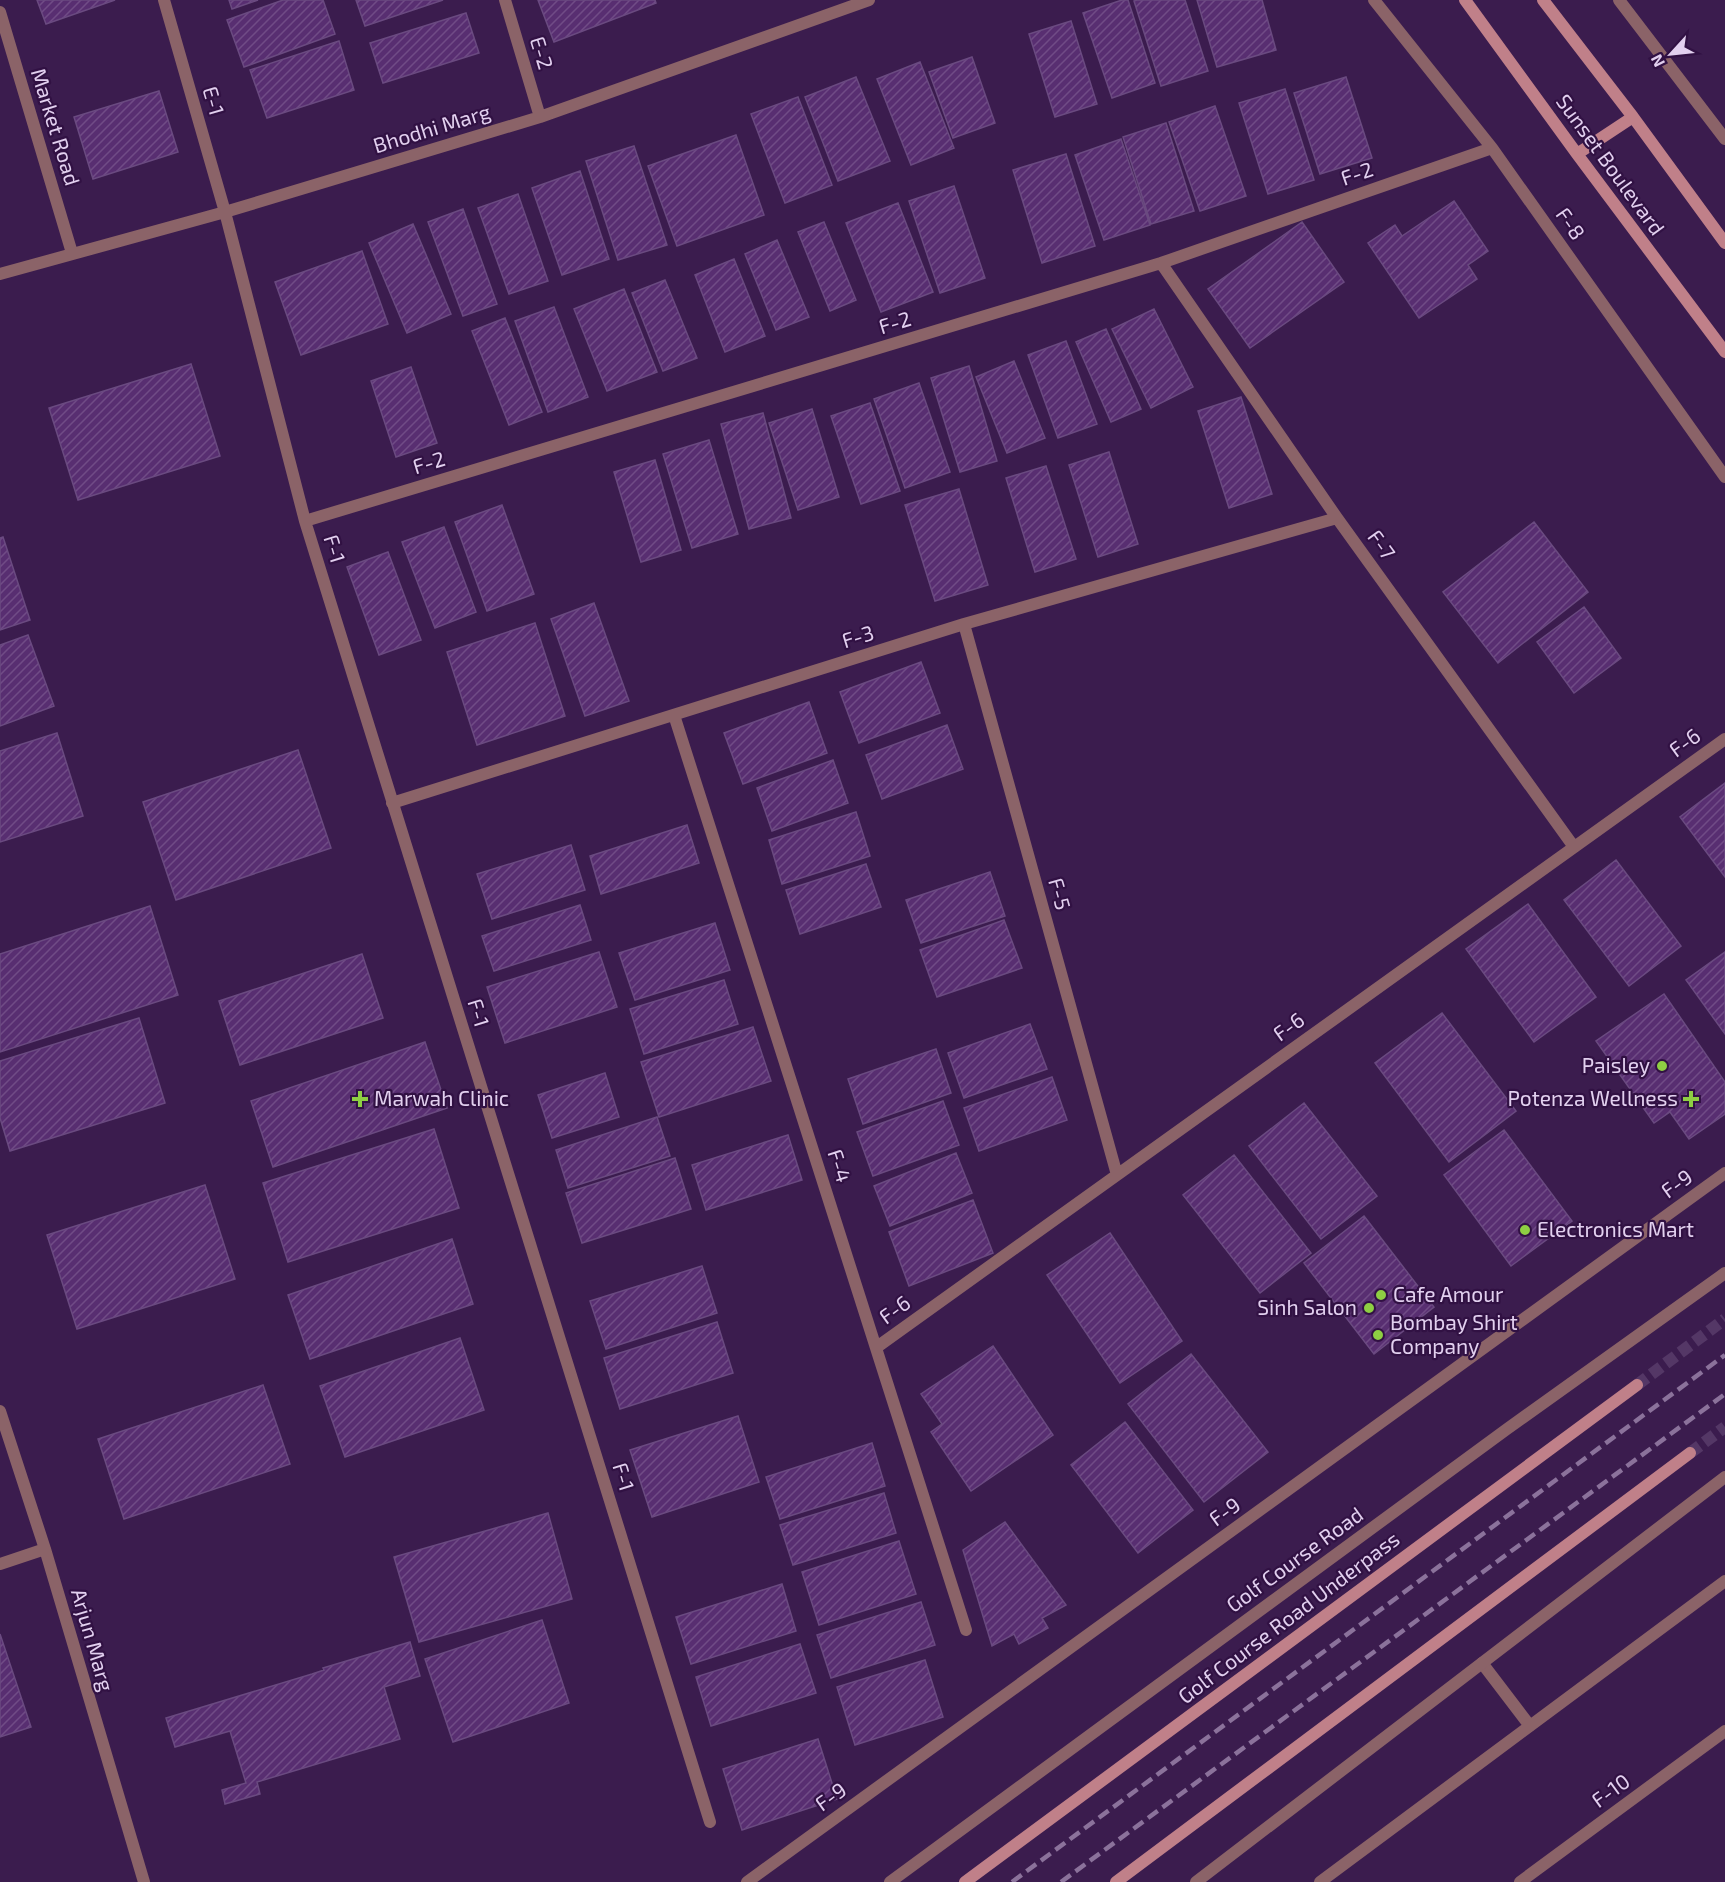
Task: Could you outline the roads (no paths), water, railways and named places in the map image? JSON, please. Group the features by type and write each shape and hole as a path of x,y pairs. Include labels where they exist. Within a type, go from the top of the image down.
{"main road":[{"name":"Sunset Boulevard","path":"1465,0 1725,352"},
{"path":"1542,0 1633,117 1725,243"},
{"path":"1577,154 1633,117"},
{"name":"Golf Course Road Underpass","path":"965,1882 1637,1385"},
{"path":"1116,1882 1690,1453"}],"street":[{"name":"E-1","path":"164,0 225,212"},
{"name":"E-2","path":"505,0 540,117"},
{"name":"Bhodhi Marg","path":"0,273 225,212 540,117 847,3 869,0"},
{"name":"F-8","path":"1374,0 1492,148 1725,477"},
{"path":"1619,0 1725,139"},
{"name":"Market Road","path":"0,12 72,253"},
{"name":"F-2","path":"305,521 1161,263 1492,148"},
{"name":"F-1","path":"225,212 305,521 710,1822"},
{"name":"F-7","path":"1161,263 1337,518 1574,847"},
{"name":"F-3","path":"392,803 964,624 1337,518"},
{"name":"F-5","path":"964,624 1117,1175"},
{"name":"F-4","path":"674,715 966,1630"},
{"name":"F-6","path":"877,1347 1725,738"},
{"name":"F-9","path":"747,1882 1725,1173"},
{"name":"Golf Course Road","path":"890,1882 1488,1443 1725,1273"},
{"name":"Arjun Marg","path":"0,1411 45,1549 144,1882"},
{"path":"1196,1882 1725,1477"},
{"path":"0,1564 45,1549"},
{"path":"1320,1882 1725,1581"},
{"path":"1482,1663 1530,1726"},
{"name":"F-10","path":"1520,1882 1725,1731"}],"tunnel":[{"path":"1637,1385 1725,1319"},
{"path":"1690,1453 1725,1427"}],"railway":[{"path":"1012,1882 1725,1355"},
{"path":"1061,1882 1725,1394"}],"place":[{"name":"Paisley","path":"1662,1066"},
{"name":"Marwah Clinic","path":"360,1099"},
{"name":"Potenza Wellness","path":"1691,1099"},
{"name":"Electronics Mart","path":"1525,1230"},
{"name":"Cafe Amour","path":"1381,1295"},
{"name":"Sinh Salon","path":"1369,1308"},
{"name":"Bombay Shirt Company","path":"1378,1335"}]}
